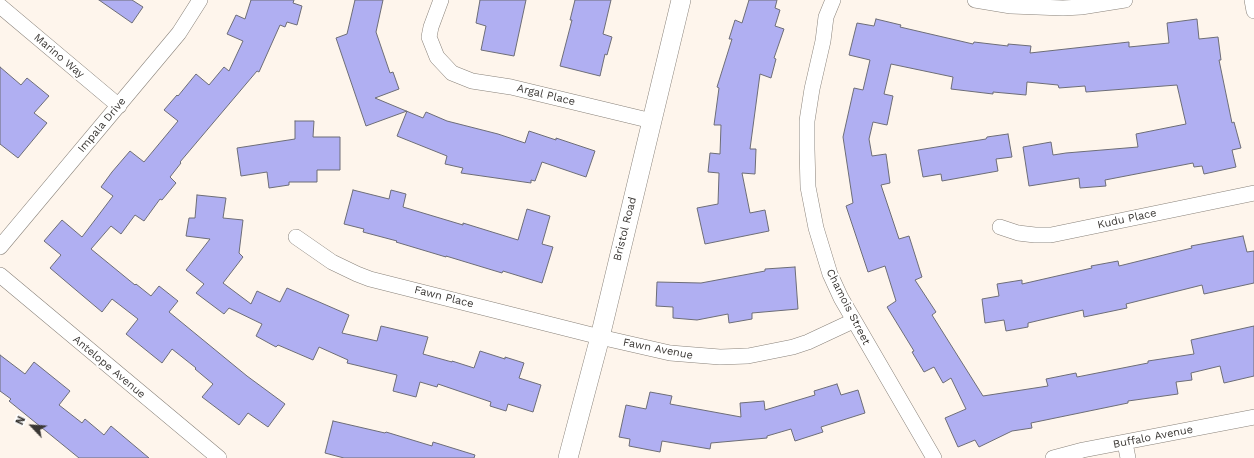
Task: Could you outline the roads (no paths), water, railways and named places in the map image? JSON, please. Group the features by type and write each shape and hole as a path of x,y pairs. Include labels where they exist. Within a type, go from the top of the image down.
{"street":[{"name":"Impala Drive","path":"0,247 179,33 200,0"},
{"name":"Argal Place","path":"441,0 431,26 429,37 437,58 452,73 472,81 511,86 652,121"},
{"name":"Bristol Road","path":"568,458 600,337 681,0"},
{"name":"Chamois Street","path":"833,0 826,17 823,41 809,105 807,135 808,187 816,228 824,258 835,286 853,321 934,458"},
{"path":"975,0 1011,6 1063,8 1081,7 1125,0"},
{"path":"1252,0 1254,11"},
{"name":"Marino Way","path":"0,6 119,106"},
{"name":"Kudu Place","path":"1000,227 1035,235 1051,235 1254,193"},
{"name":"Fawn Place","path":"296,238 332,262 370,279 600,337"},
{"name":"Antelope Avenue","path":"0,276 219,458"},
{"name":"Fawn Avenue","path":"600,337 670,353 733,358 793,346 853,321"},
{"name":"Buffalo Avenue","path":"1052,458 1083,450 1254,417"},
{"path":"1125,443 1128,458"}]}
